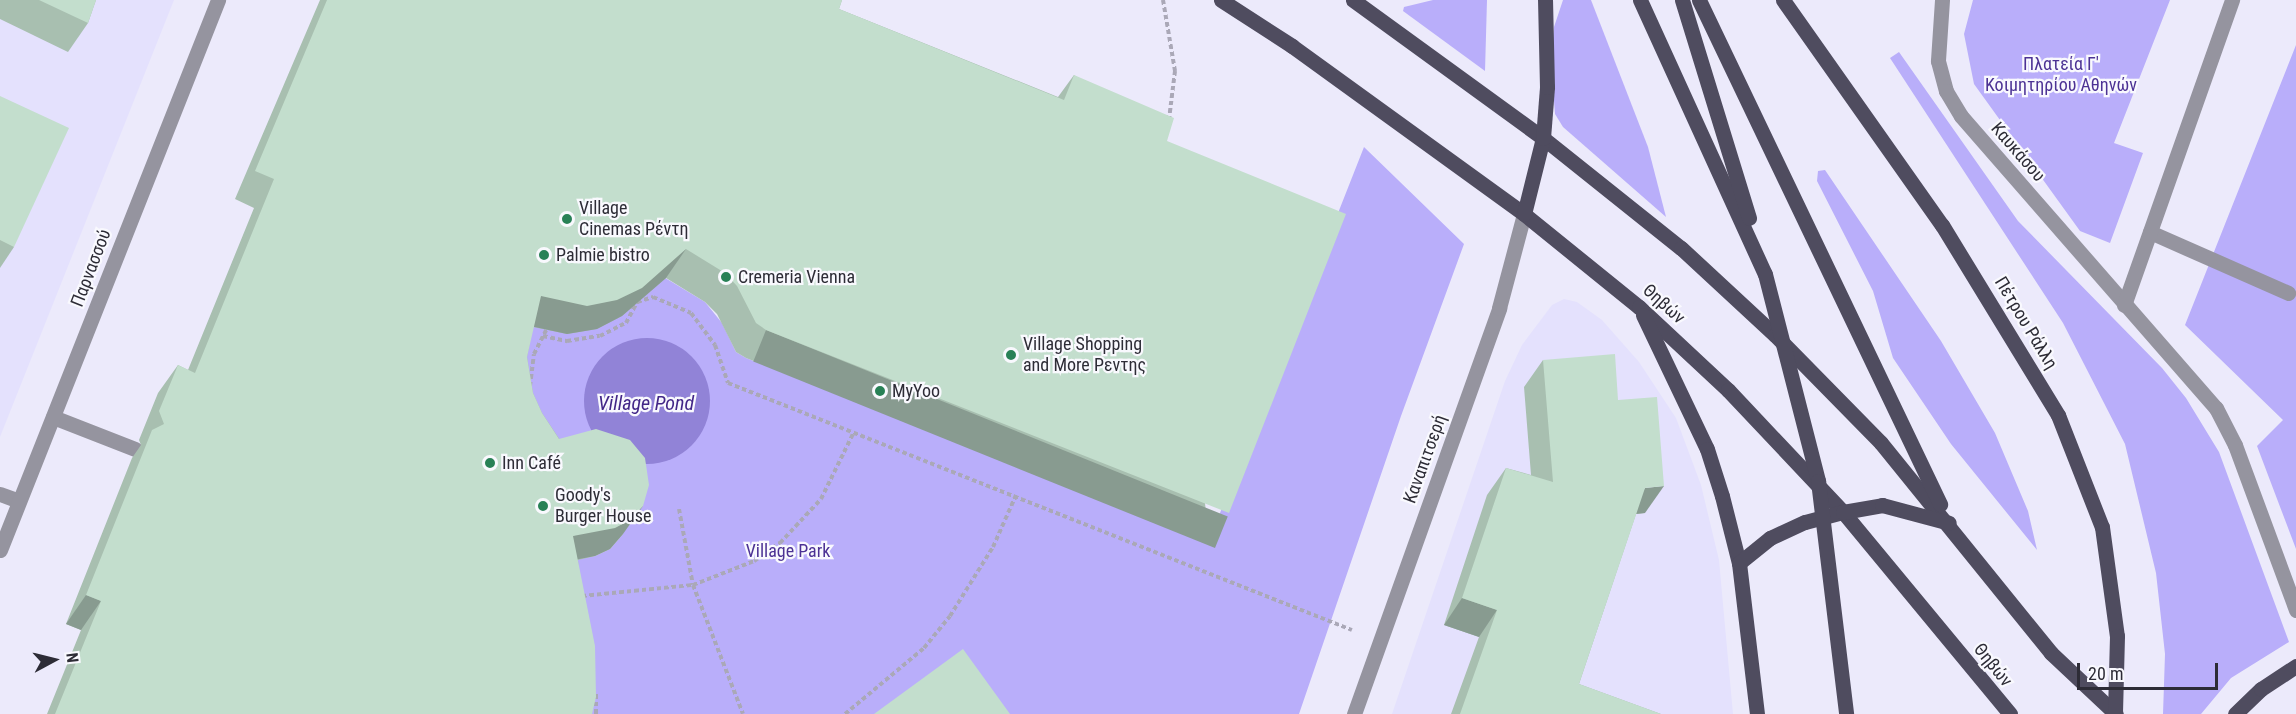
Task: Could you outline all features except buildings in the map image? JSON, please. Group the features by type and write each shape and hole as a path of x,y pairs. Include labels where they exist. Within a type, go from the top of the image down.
{"main road":[{"name":"Θηβών","path":"1221,0 1292,46 1524,214 1639,307 1728,390 1844,512 2010,714"},
{"path":"1353,0 1543,138 1681,249 1775,335 1881,442 1949,523 2051,653 2115,714"},
{"path":"1524,214 1543,138 1547,87 1545,0"},
{"path":"1640,0 1766,274"},
{"path":"1682,0 1766,274 1818,481 1846,714"},
{"path":"1699,0 1949,523"},
{"name":"Πέτρου Ράλλη","path":"1784,0 1942,225 2058,415 2102,527 2117,636 2115,714"},
{"path":"1639,307 1707,449 1739,563 1757,714"},
{"path":"1739,563 1770,538 1805,522 1844,512 1882,505 1949,523"},
{"path":"2235,714 2261,689 2296,666"}],"street":[{"name":"Παρνασσού","path":"0,550 218,0"},
{"name":"Καυκάσου","path":"1942,0 1938,61 1946,91 1956,107 2225,424 2296,610"},
{"path":"2124,305 2232,0"},
{"name":"Καναπιτσερή","path":"1354,714 1499,308 1524,214"},
{"path":"2150,232 2288,294"},
{"path":"53,417 135,449"},
{"path":"0,494 19,501"}],"path":[{"path":"1163,0 1175,71 1174,97 1166,130"},
{"path":"543,336 567,341 600,336 626,322 638,302 653,297 691,313 715,345 728,383 1016,495 1380,641"},
{"path":"532,395 534,354 546,330"},
{"path":"582,596 693,585 728,575 754,561 801,523 836,474 854,432"},
{"path":"844,714 924,648 950,616 993,547 1016,495"},
{"path":"679,509 693,585 743,714"},
{"path":"579,587 584,606"},
{"path":"596,684 596,714"}],"shaded area":[{"path":"0,0 174,0 0,437"},
{"path":"1564,299 1577,302 1602,320 1639,362 1676,418 1701,485 1719,560 1733,714 1392,714 1505,381 1522,345 1552,305"}],"green space":[{"path":"1433,0 1487,0 1485,71 1403,11 1404,7"},
{"path":"1563,0 1591,0 1648,147 1666,217 1563,127 1555,114 1551,62 1554,27"},
{"name":"Πλατεία Γ' Κοιμητηρίου Αθηνών","path":"1973,0 2170,0 2114,143 2143,153 2110,243 2080,231 1974,84 1964,34"},
{"path":"2296,45 2296,549 2257,446 2283,420 2185,325"},
{"path":"1899,52 2018,221 2162,368 2186,398 2219,452 2289,642 2231,678 2201,714 2163,714 2165,654 2156,573 2125,444 2063,323 1890,58"},
{"name":"Village Park","path":"1364,147 1464,244 1401,416 1299,714 576,714 549,549 579,559 595,556 610,549 623,534 535,461 524,324 657,273 705,302 722,323 736,352 746,358 1209,541"},
{"path":"1825,170 1941,341 1995,433 2028,511 2037,550 1951,444 1893,358 1873,291 1817,181 1818,171"}],"water":[{"name":"Village Pond","path":"647,338 671,343 691,357 705,377 710,401 705,425 691,445 671,459 647,464 623,459 603,445 589,425 584,401 589,377 603,357 623,343"}],"place":[{"name":"Village Cinemas Ρέντη","path":"567,219"},
{"name":"Palmie bistro","path":"544,255"},
{"name":"Cremeria Vienna","path":"726,277"},
{"name":"Village Shopping and More Ρεντης","path":"1011,355"},
{"name":"MyYoo","path":"880,391"},
{"name":"Inn Café","path":"490,463"},
{"name":"Goody's Burger House","path":"543,506"}]}
